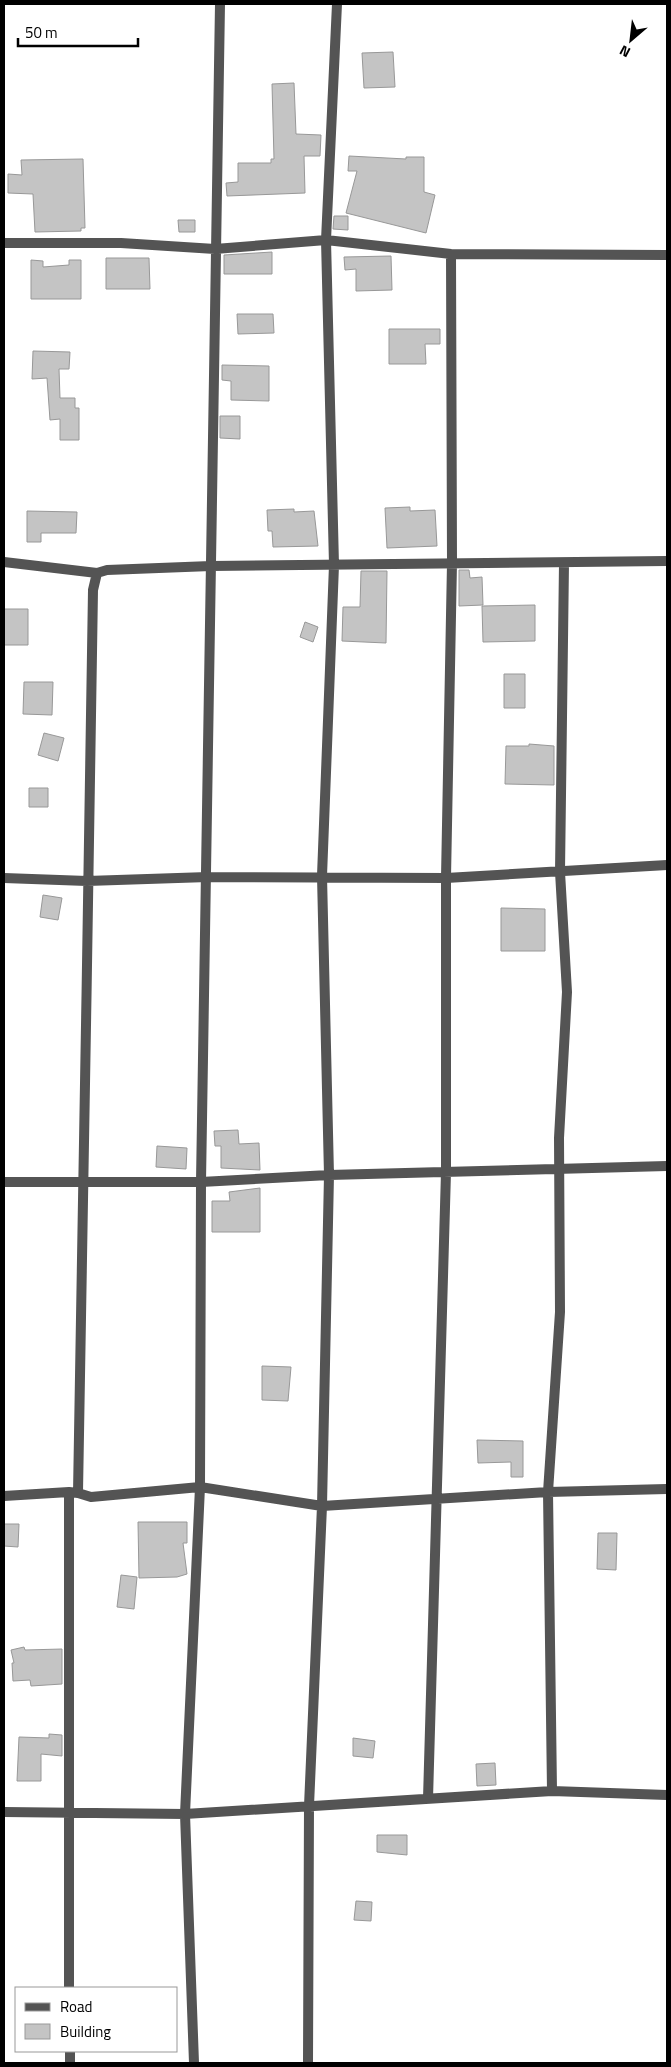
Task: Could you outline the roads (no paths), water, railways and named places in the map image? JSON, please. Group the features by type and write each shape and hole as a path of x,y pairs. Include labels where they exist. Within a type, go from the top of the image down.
{"street":[{"path":"194,2063 185,1814 200,1487 202,1182 220,4"},
{"path":"308,2063 309,1806 322,1506 329,1175 322,876 334,565 326,240 337,4"},
{"path":"4,243 121,243 215,249 326,240 451,254 667,255"},
{"path":"428,1799 446,1172 446,878 452,563 451,254"},
{"path":"4,562 97,573 107,570 211,566 667,561"},
{"path":"552,1791 548,1492 560,1312 559,1169 567,992 560,872 564,563"},
{"path":"69,1987 67,1813 74,1492 85,1182 87,881 94,590 97,573"},
{"path":"4,878 87,881 322,876 446,878 667,866"},
{"path":"4,1182 202,1182 329,1175 667,1166"},
{"path":"4,1496 74,1492 91,1497 200,1487 322,1506 548,1492 667,1489"},
{"path":"4,1812 185,1814 552,1791 667,1795"}]}
